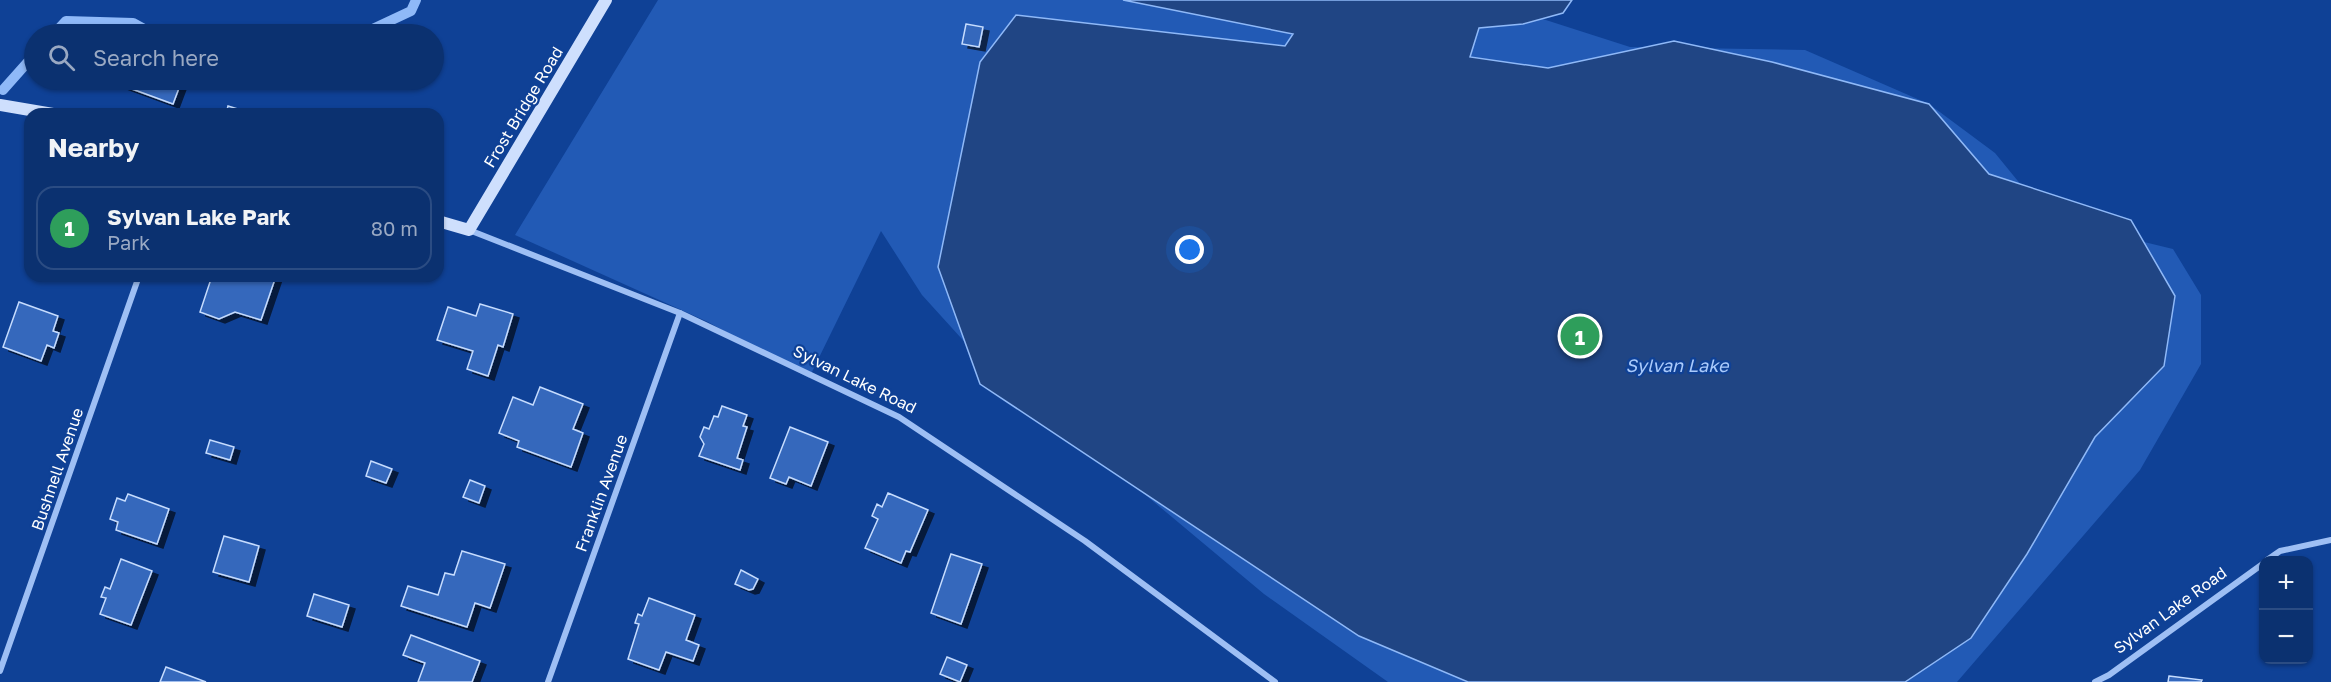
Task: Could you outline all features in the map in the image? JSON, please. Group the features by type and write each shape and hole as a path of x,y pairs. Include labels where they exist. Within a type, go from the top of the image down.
{"main road":[{"name":"Frost Bridge Road","path":"469,230 606,0"},
{"path":"0,105 24,109"},
{"name":"Sylvan Lake Road","path":"444,223 469,230"}],"street":[{"name":"Sylvan Lake Road","path":"469,230 680,313 899,417 1085,541 1275,682"},
{"name":"Bushnell Avenue","path":"0,671 137,282"},
{"name":"Franklin Avenue","path":"548,682 680,313"},
{"name":"Sylvan Lake Road","path":"2273,556 2280,551 2331,540"},
{"name":"Sylvan Lake Road","path":"2095,682 2109,675 2259,566"}],"shaded area":[{"name":"Sylvan Lake","path":"658,0 1505,0 1518,11 1630,47 1805,50 1929,104 1995,153 2049,219 2173,249 2201,295 2201,364 2140,470 1957,682 1388,682 1264,594 971,349 922,295 881,231 809,378 708,322 515,235"}],"water":[{"name":"Sylvan Lake","path":"1123,0 1572,0 1563,13 1523,24 1479,28 1470,57 1548,68 1674,41 1772,62 1929,104 1989,174 2131,220 2175,296 2164,366 2095,437 2027,554 1971,638 1905,682 1468,682 1359,636 980,384 938,267 980,62 1016,15 1285,46 1293,34"}],"building":[{"path":"966,24 983,27 979,47 962,44"},
{"path":"135,90 178,90 173,104"},
{"path":"210,282 274,282 261,320 235,312 219,319 200,312"},
{"path":"19,302 58,316 53,331 59,333 54,348 47,345 41,361 3,347"},
{"path":"480,304 513,314 503,347 498,345 488,376 467,369 473,351 437,340 448,307 476,316"},
{"path":"540,387 583,404 573,429 583,433 571,467 517,447 519,441 499,433 513,397 533,405"},
{"path":"722,406 747,415 743,426 747,427 737,458 743,460 740,470 699,456 704,444 700,437 704,427 709,429 714,416 718,417"},
{"path":"790,427 828,442 811,486 789,477 786,484 770,478"},
{"path":"210,440 234,447 230,460 206,453"},
{"path":"371,461 392,469 386,483 366,476"},
{"path":"470,480 485,486 479,503 463,497"},
{"path":"888,493 928,510 910,552 906,551 901,563 865,548 878,519 872,516 877,504 882,507"},
{"path":"128,494 169,509 157,544 116,530 118,522 110,519 117,498 125,501"},
{"path":"224,536 259,546 249,582 213,572"},
{"path":"462,551 505,564 490,608 475,603 467,627 401,606 408,586 438,595 445,573 454,575"},
{"path":"951,554 982,564 961,624 931,613"},
{"path":"121,559 152,571 131,625 100,614 106,598 101,597 105,587 110,589"},
{"path":"741,570 758,579 753,589 749,590 735,584"},
{"path":"314,594 349,605 342,627 307,616"},
{"path":"649,598 695,615 686,640 699,645 693,661 666,652 659,670 628,659 639,624 635,623 638,614 642,616"},
{"path":"411,635 480,661 472,682 418,682 425,663 403,655"},
{"path":"947,657 967,665 960,682 940,674"},
{"path":"166,667 206,682 160,682"},
{"path":"2169,676 2202,680 2201,682 2168,682"}],"waterway":[{"path":"383,24 411,11 416,0"},
{"path":"63,24 66,21 135,24"},
{"path":"3,90 24,66"}],"place":[{"name":"Sylvan Lake Park","path":"1580,336"}]}
